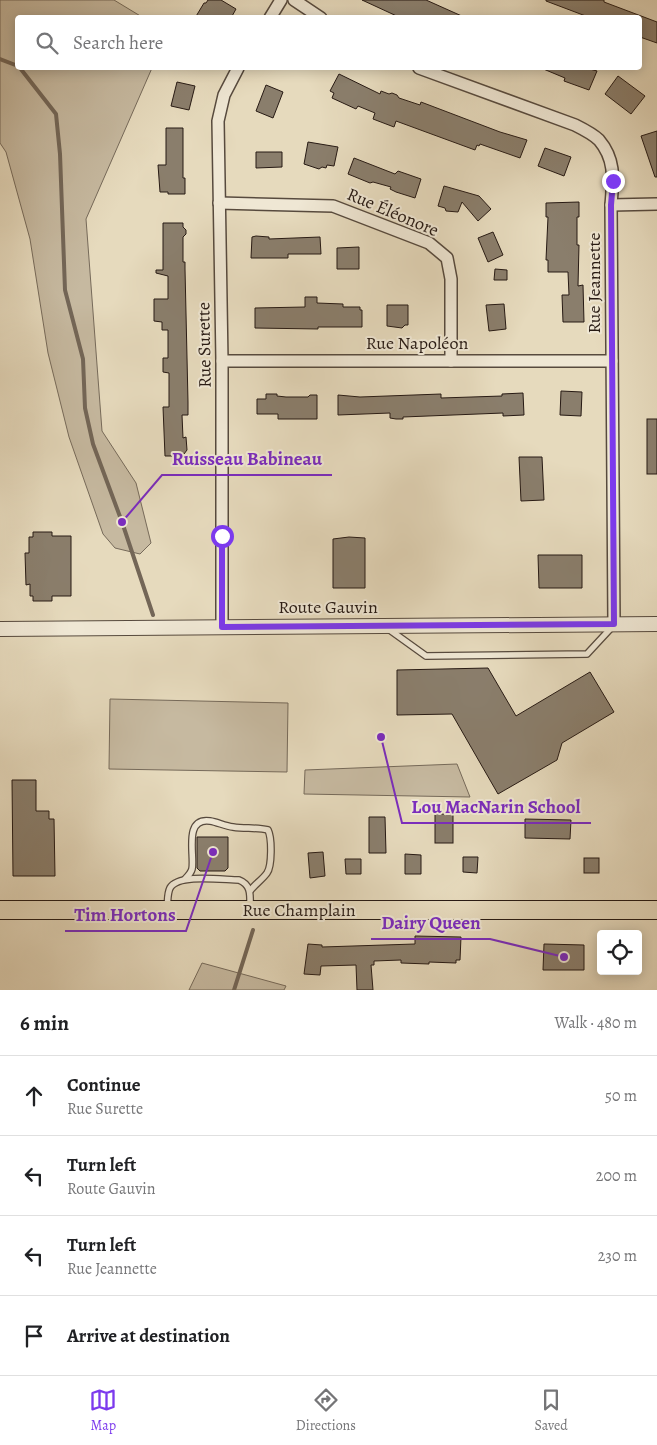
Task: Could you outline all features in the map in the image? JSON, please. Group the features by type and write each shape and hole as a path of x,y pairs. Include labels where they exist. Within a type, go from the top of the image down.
{"main road":[{"name":"Rue Champlain","path":"0,910 657,910"}],"street":[{"path":"272,15 281,0"},
{"path":"294,0 316,15"},
{"name":"Rue Surette","path":"222,627 222,361 218,121 224,96 237,70"},
{"name":"Rue Jeannette","path":"425,70 576,124 598,139 612,162 614,624"},
{"name":"Rue Éléonore","path":"219,203 333,206 428,243 447,258 451,279 452,361"},
{"path":"611,205 657,204"},
{"name":"Rue Napoléon","path":"222,361 612,361"},
{"name":"Route Gauvin","path":"0,628 657,624"}],"lane":[{"path":"383,626 426,656 587,654 614,624"},
{"path":"167,910 170,888 185,879 191,872 192,835 198,824 204,821 233,827 253,827 268,830 270,839 268,870 250,891"},
{"path":"185,879 239,880 248,886 250,891 250,910"}],"shaded area":[{"path":"0,0 114,0 139,15 15,15 15,70 151,70 86,219 102,431 136,483 151,543 140,554 115,548 103,534 69,437 48,353 30,239 6,152 0,143"},
{"path":"110,699 288,703 287,772 109,769"},
{"path":"457,764 470,797 304,794 305,770"},
{"path":"202,963 286,986 284,990 189,990"}],"building":[{"path":"208,0 221,0 236,9 233,15 197,15 204,3"},
{"path":"362,0 426,0 460,15 394,15"},
{"path":"604,0 604,2 638,15 583,15 546,1"},
{"path":"642,16 657,22 657,43 642,38"},
{"path":"546,70 597,71 589,90 564,81 565,78"},
{"path":"339,74 380,94 381,91 389,94 392,93 399,98 420,105 421,102 500,132 527,140 520,158 480,144 479,146 477,145 475,150 396,121 394,127 373,119 375,113 358,106 356,109 332,98 334,93 330,91"},
{"path":"618,76 645,96 631,114 605,94"},
{"path":"177,82 195,86 189,110 171,106"},
{"path":"266,85 283,92 273,118 256,111"},
{"path":"166,128 183,128 183,178 185,178 185,194 160,192 158,165 166,165"},
{"path":"657,131 657,177 655,177 641,136"},
{"path":"308,142 338,147 334,166 327,165 326,168 322,167 319,169 304,164"},
{"path":"545,148 571,157 564,176 538,166"},
{"path":"256,152 282,152 282,167 256,168"},
{"path":"354,158 395,174 398,171 421,179 415,198 396,192 390,189 391,187 373,182 370,183 348,174"},
{"path":"444,186 479,196 491,209 478,221 462,202 458,212 446,211 445,208 438,206"},
{"path":"579,202 579,217 577,217 577,245 579,245 578,286 583,285 584,322 563,322 562,295 569,295 568,272 548,272 548,260 546,260 548,217 546,217 546,203"},
{"path":"163,223 183,223 183,227 186,230 186,234 183,237 183,262 185,262 188,415 182,415 183,438 186,437 187,450 184,454 179,454 179,456 165,456 163,407 169,407 169,373 163,372 163,358 168,358 168,330 162,330 162,322 154,321 154,299 168,299 168,276 156,273 156,270 163,270"},
{"path":"493,232 503,255 488,262 478,238"},
{"path":"252,237 269,237 269,239 320,237 321,254 288,254 288,258 251,258"},
{"path":"359,247 359,269 337,269 337,248"},
{"path":"495,269 507,270 507,280 494,280"},
{"path":"305,297 317,297 317,303 343,304 343,307 360,307 360,310 362,310 362,327 318,327 318,329 255,328 255,308 305,307"},
{"path":"504,304 506,329 489,331 486,305"},
{"path":"387,305 408,305 408,325 402,328 387,326"},
{"path":"561,391 582,392 581,416 560,415"},
{"path":"523,393 524,415 503,416 503,413 403,417 403,419 396,419 390,418 390,413 338,415 338,395 360,397 441,394 441,398 502,396 502,394"},
{"path":"266,394 277,394 277,396 286,397 317,395 317,419 278,419 278,414 257,414 257,399 266,399"},
{"path":"647,419 657,419 657,474 647,474"},
{"path":"519,457 542,457 544,500 521,501"},
{"path":"33,532 52,532 52,536 71,536 71,596 52,596 52,601 33,601 33,596 30,596 30,584 26,585 25,553 29,553 29,537 33,537"},
{"path":"365,538 365,588 333,588 333,539"},
{"path":"538,555 582,555 582,588 539,588"},
{"path":"488,668 516,716 590,672 614,712 562,743 557,760 498,794 452,714 397,715 397,670"},
{"path":"12,780 36,780 36,811 49,811 49,819 54,819 55,876 13,876"},
{"path":"435,814 453,814 453,843 435,843"},
{"path":"369,817 385,817 386,853 369,853"},
{"path":"525,819 571,820 570,839 525,838"},
{"path":"197,837 228,837 228,868 225,871 200,871 197,868"},
{"path":"323,852 325,876 310,878 308,853"},
{"path":"405,854 421,855 421,874 405,874"},
{"path":"463,857 478,857 477,873 463,872"},
{"path":"584,858 599,858 599,873 584,873"},
{"path":"345,859 361,859 361,874 346,874"},
{"path":"415,936 461,937 460,960 456,960 456,963 429,962 429,964 401,963 401,960 374,961 374,965 371,965 373,990 357,990 356,965 321,966 320,975 304,974 308,944 322,945 322,947 415,944"},
{"path":"544,944 584,945 584,970 543,970"}],"waterway":[{"path":"0,59 15,65"},
{"path":"22,70 56,114 60,154 65,290 83,359 85,408 93,444 122,522 153,615"},
{"path":"234,990 253,930"}],"place":[{"name":"Ruisseau Babineau","path":"122,522"},
{"name":"Lou MacNarin School","path":"381,737"},
{"name":"Tim Hortons","path":"213,852"},
{"name":"Dairy Queen","path":"564,957"}],"route":[{"path":"222,536 222,627 614,624 611,205 613,181"}]}
